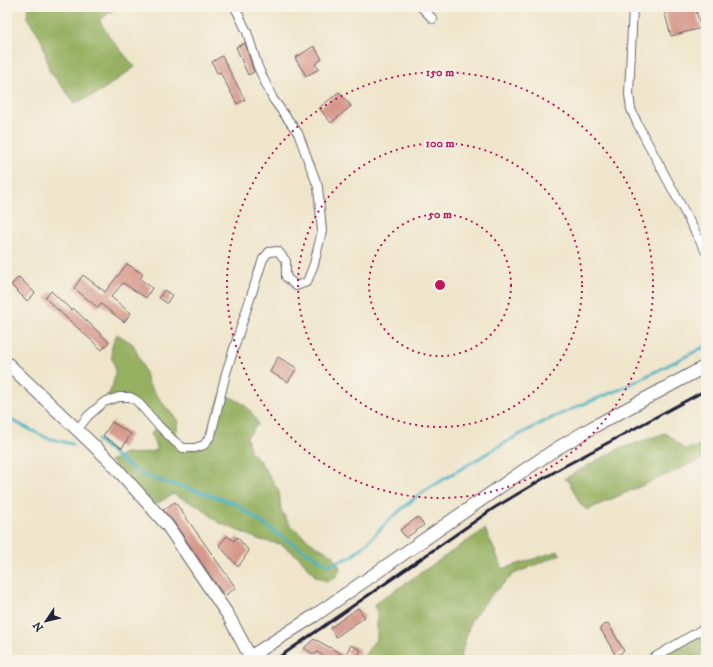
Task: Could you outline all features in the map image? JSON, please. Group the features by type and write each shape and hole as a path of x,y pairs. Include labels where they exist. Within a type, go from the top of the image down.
{"street":[{"path":"77,430 88,416 104,402 119,397 130,397 137,401 158,425 183,448 195,448 204,445 210,434 226,373 263,259 269,252 278,251 286,261 286,277 296,286 307,282 314,264 322,231 318,187 298,133 273,99 258,67 247,32 235,7"},
{"path":"421,7 434,19"},
{"path":"633,7 629,94 631,109 706,252"},
{"path":"7,363 110,461 167,525 228,615 251,658 556,449 593,427 706,366"},
{"path":"650,660 706,626"}],"green space":[{"path":"28,7 118,7 99,20 111,39 135,67 98,93 75,103 49,70 43,44 27,18"},
{"path":"117,334 133,344 142,364 148,383 179,422 174,441 183,448 204,445 221,394 239,401 251,412 258,424 247,437 250,451 260,461 279,491 281,510 290,525 316,546 333,555 340,568 337,576 328,582 315,576 299,557 281,544 260,540 218,522 200,507 173,494 151,507 110,461 125,453 138,454 158,450 151,434 158,425 130,397 104,402 115,378 115,368 111,352"},
{"path":"665,433 674,439 684,449 695,448 706,441 706,457 587,510 581,505 568,480 564,479 616,450"},
{"path":"485,529 503,569 558,551 561,554 514,574 494,592 471,620 461,655 462,660 361,660 377,638 377,611 375,604"},
{"path":"706,630 706,660 658,660"}],"building":[{"path":"663,7 695,7 701,28 671,36"},
{"path":"245,43 254,72 248,75 236,47"},
{"path":"314,46 322,59 315,64 319,69 306,76 295,58"},
{"path":"222,56 245,100 237,104 220,72 217,73 212,62"},
{"path":"339,92 351,106 331,123 319,108"},
{"path":"127,264 143,274 140,279 152,288 146,298 123,283 111,297 131,313 124,322 101,304 98,308 74,288 83,275 105,292"},
{"path":"19,277 35,293 27,301 11,285"},
{"path":"164,290 172,295 167,303 159,298"},
{"path":"51,291 71,310 73,308 109,342 102,350 45,298"},
{"path":"278,357 297,368 288,382 270,372"},
{"path":"112,422 131,434 122,448 103,436"},
{"path":"175,502 236,588 224,596 173,521 163,510"},
{"path":"418,517 424,525 406,538 400,530"},
{"path":"227,536 234,541 237,537 249,551 238,567 219,545"},
{"path":"358,608 365,617 336,637 330,628"},
{"path":"608,623 624,651 616,656 600,628"},
{"path":"314,639 352,660 331,660 317,652 315,655 304,648"},
{"path":"351,645 361,650 356,660 353,660 347,652"}],"waterway":[{"path":"98,440 122,461 147,477 204,493 236,504 279,535 328,565 351,557 389,520 416,497 506,442 543,422 621,389 706,346"},
{"path":"7,418 47,438 72,444"}],"railway":[{"path":"275,660 494,508 561,468 706,390"}]}
